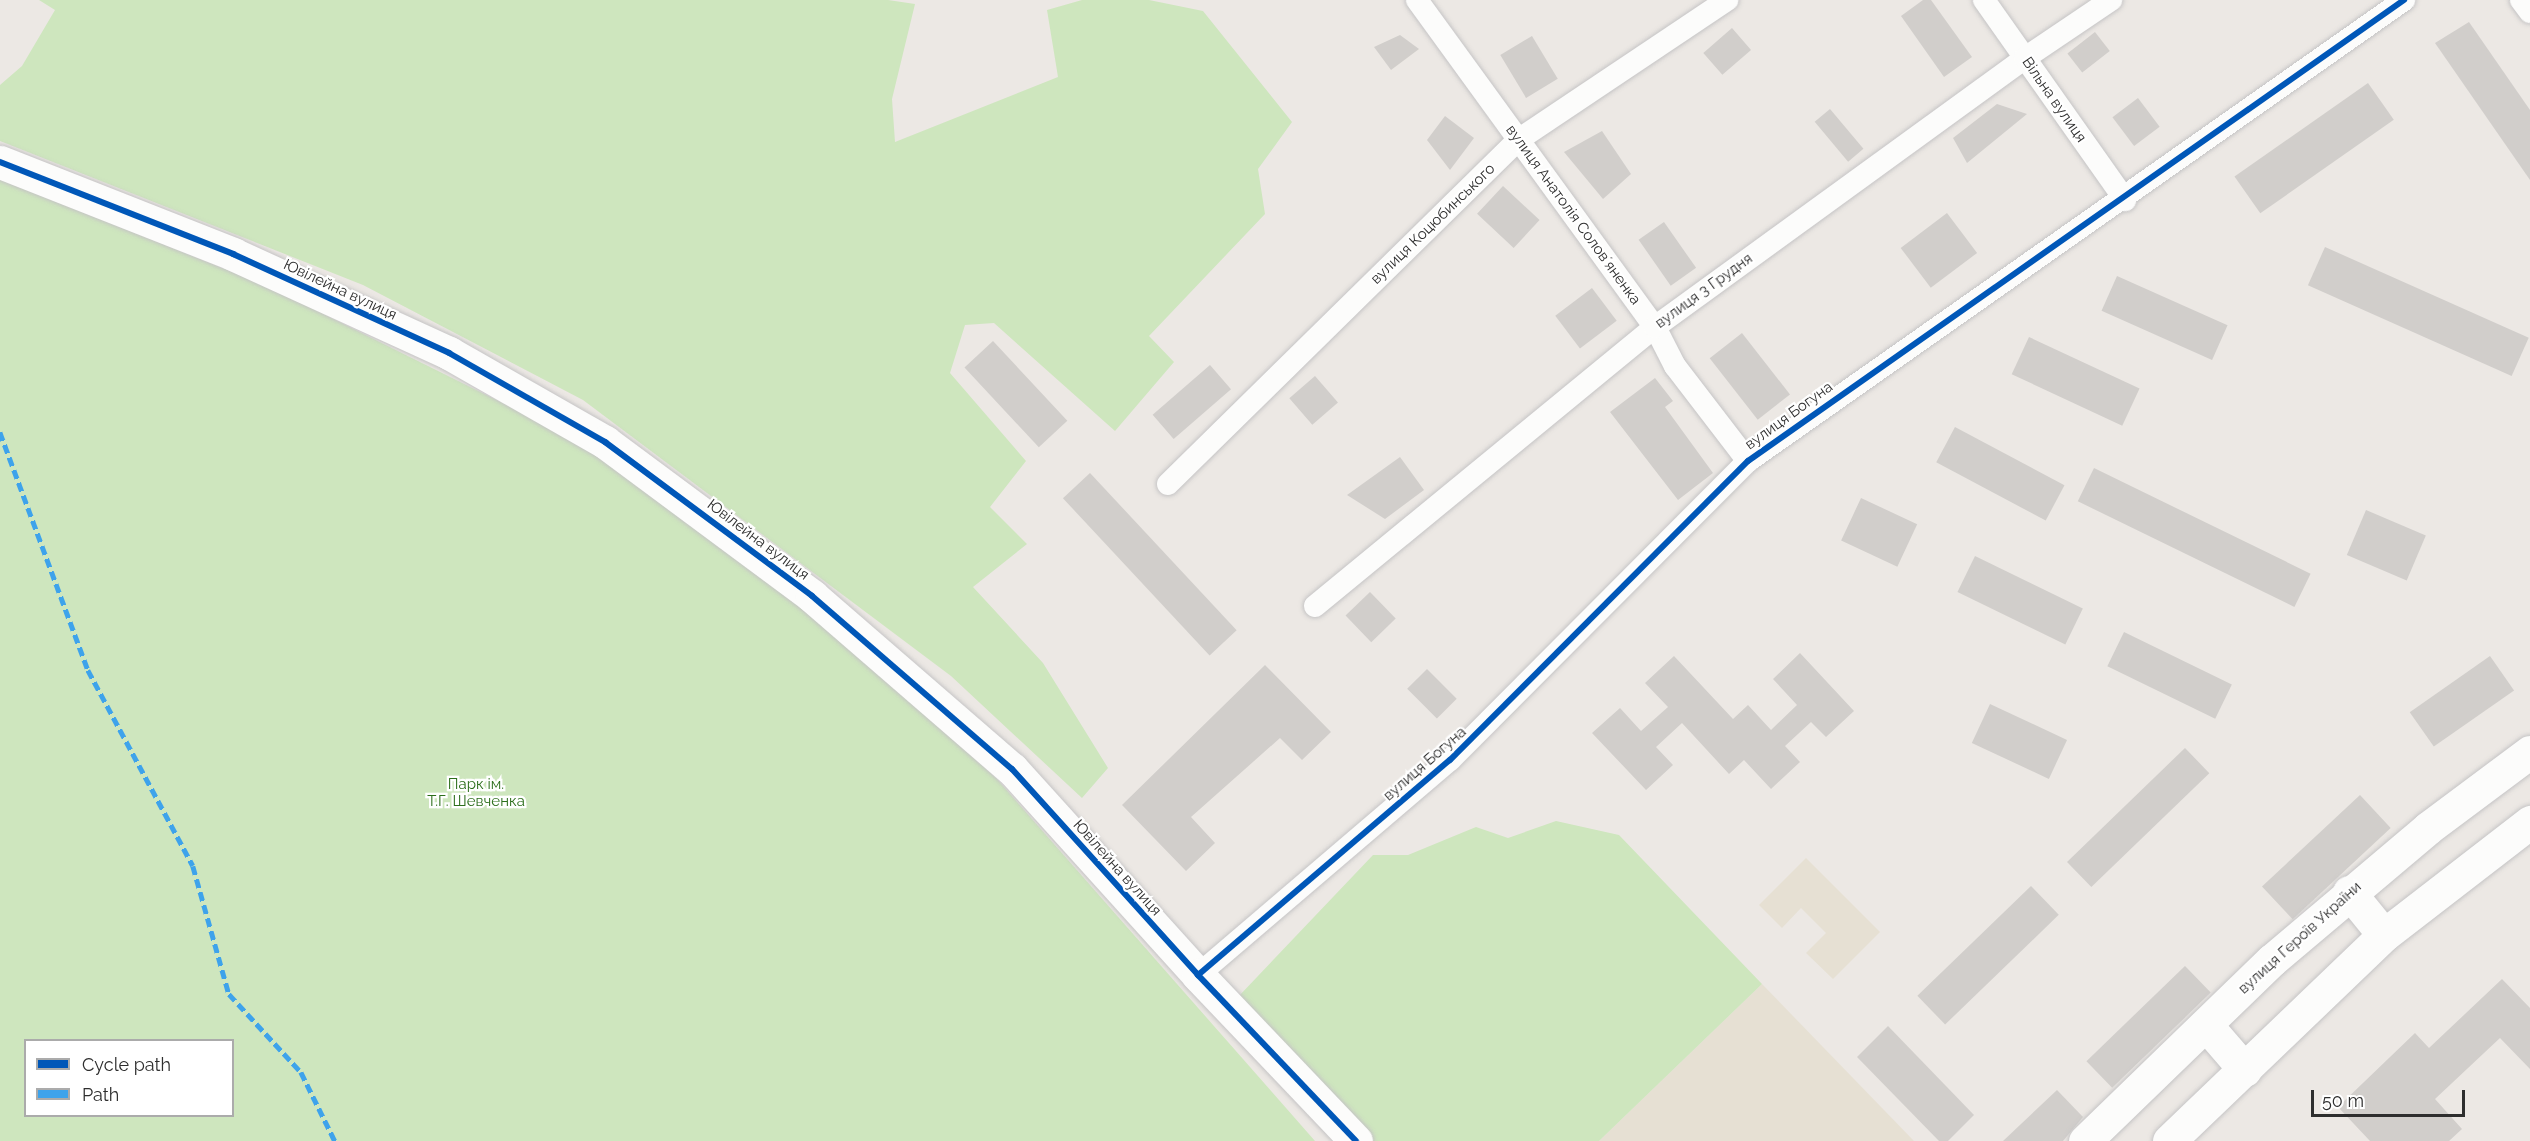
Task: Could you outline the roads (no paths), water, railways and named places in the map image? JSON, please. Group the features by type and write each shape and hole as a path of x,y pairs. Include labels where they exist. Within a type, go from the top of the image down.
{"street":[{"name":"вулиця Анатолія Соловʼяненка","path":"1417,0 1655,327 1675,366 1748,461"},
{"name":"вулиця Коцюбинського","path":"1168,484 1518,140 1698,8 1727,0"},
{"name":"Вільна вулиця","path":"1984,0 2125,200"},
{"name":"вулиця 3 Грудня","path":"1315,606 1655,327 2025,58 2111,0"},
{"name":"вулиця Богуна","path":"1198,975 1450,760 1748,461 1887,361 2125,200 2404,0"},
{"path":"2521,0 2530,12"},
{"name":"Ювілейна вулиця","path":"0,162 233,254 449,353 605,442 812,596 1012,769 1198,975 1356,1141"},
{"name":"вулиця Героїв України","path":"2085,1141 2207,1026 2272,960 2349,892 2530,752"},
{"path":"2169,1141 2384,935 2530,822"},
{"path":"2349,892 2384,935"},
{"path":"2207,1026 2245,1070"}],"park label":[{"name":"Парк ім. Т.Г. Шевченка","path":"476,792"}]}
